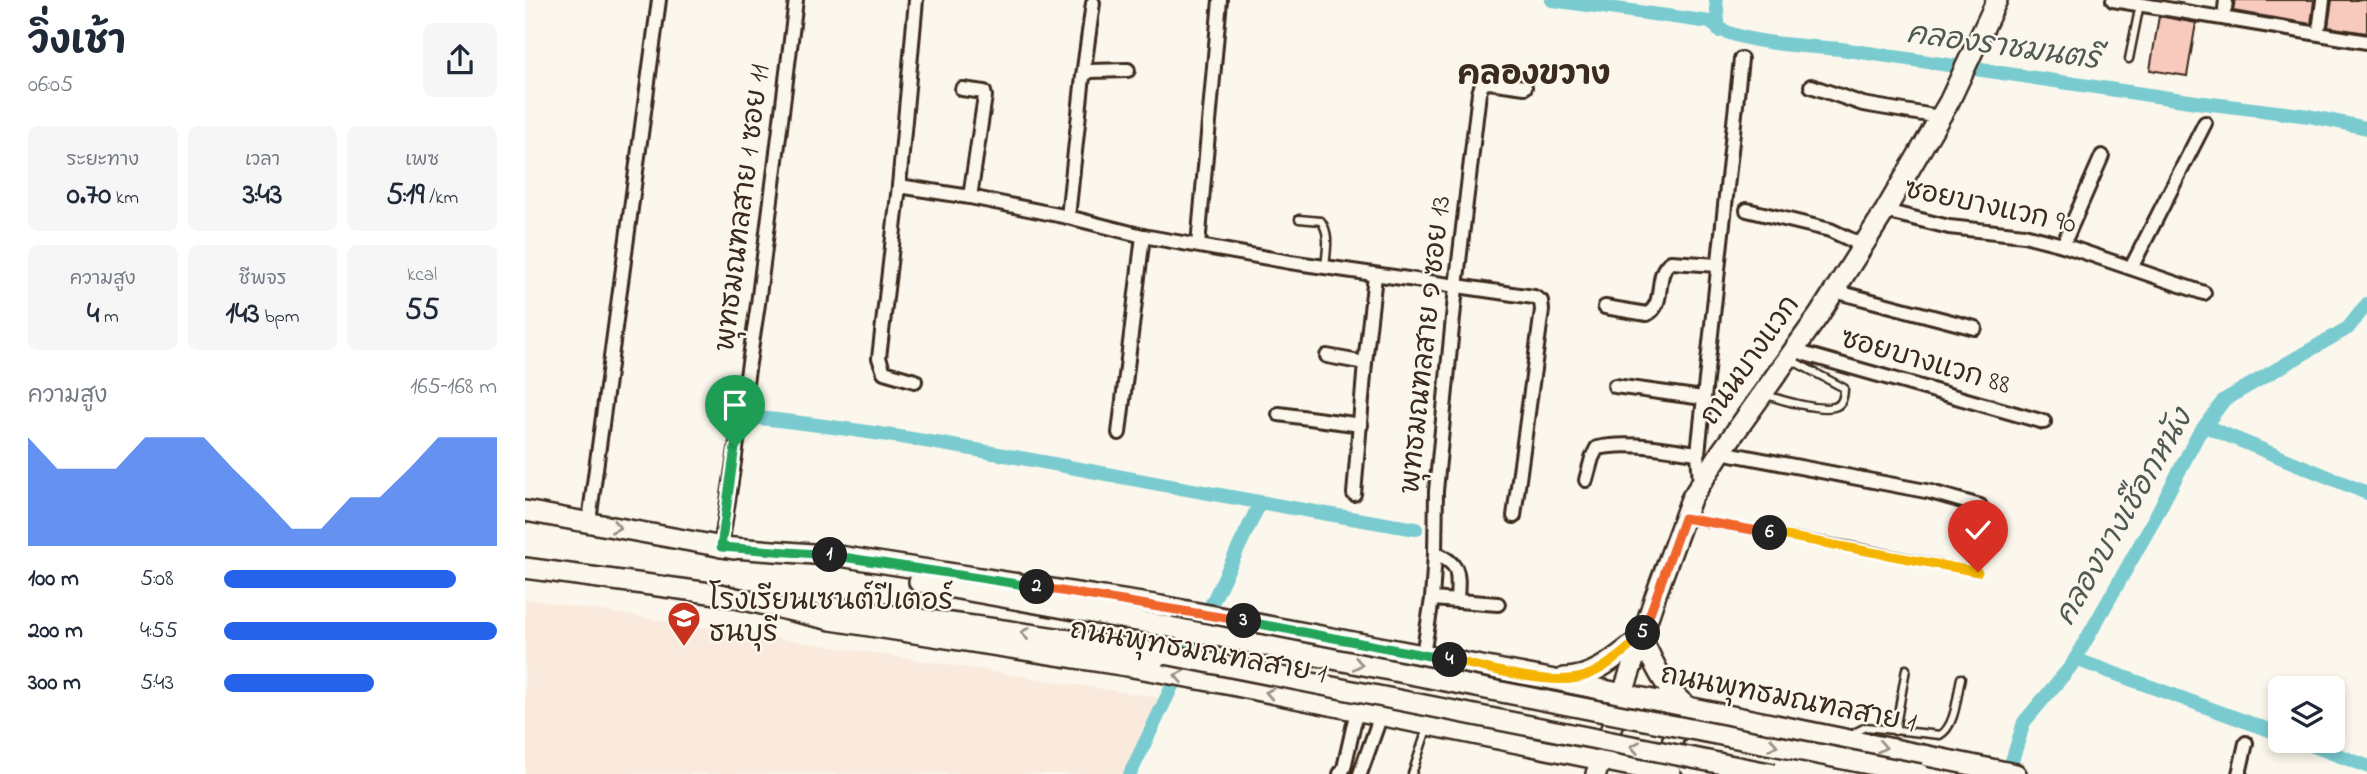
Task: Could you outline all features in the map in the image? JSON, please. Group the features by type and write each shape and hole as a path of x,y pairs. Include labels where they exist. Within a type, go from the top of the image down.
{"main road":[{"name":"ถนนบางแวก","path":"1598,767 1641,637 1684,518 1700,484 1864,246 1945,109 1997,0"},
{"name":"ถนนพุทธมณฑลสาย 1","path":"525,511 1170,627 1920,774"},
{"name":"ถนนพุทธมณฑลสาย 1","path":"721,547 839,556 1161,606 1545,678 2016,774"},
{"name":"ถนนพุทธมณฑลสาย 1","path":"525,568 983,627 1165,654 1774,774"},
{"name":"ถนนพุทธมณฑลสาย 1","path":"713,593 831,620 1231,685 1475,733 1598,767 1664,774"},
{"path":"1545,678 1578,678 1596,671 1641,637 1664,681 1678,700 1691,709"},
{"path":"1475,733 1541,734 1552,727 1560,715 1560,699 1551,691 1497,669"},
{"path":"1711,774 1692,768 1671,747 1674,735 1694,723 1766,724"}],"street":[{"path":"589,521 659,0"},
{"name":"พุทธมณฑลสาย 1 ซอย 11","path":"721,547 758,304 796,0"},
{"path":"915,381 884,372 879,358 899,186 916,0"},
{"path":"1198,245 1220,0"},
{"path":"2113,0 2367,42"},
{"path":"2319,24 2323,0"},
{"path":"1068,216 1093,3"},
{"path":"1700,484 1698,453 1703,397 1741,59"},
{"path":"1083,76 1090,71 1128,69"},
{"name":"พุทธมณฑลสาย ๑ ซอย 13","path":"1423,655 1436,553 1436,491 1456,287 1479,93 1482,84 1489,82 1525,87"},
{"path":"1811,86 1863,104 1945,109"},
{"path":"962,89 983,92 985,96 970,197"},
{"path":"2131,268 2205,123"},
{"path":"2063,245 2102,156"},
{"path":"899,186 1068,216 1143,236 1325,268 1534,297 1541,301 1542,310 1514,516"},
{"path":"1747,210 1830,230 1864,246"},
{"name":"ซอยบางแวก 90","path":"1885,211 1928,223 2024,235 2063,245 2204,293"},
{"path":"1119,433 1143,236"},
{"path":"1605,307 1647,314 1656,306 1667,264 1718,265"},
{"path":"1354,494 1375,276"},
{"path":"1834,291 1975,328"},
{"name":"ซอยบางแวก 88","path":"1791,352 2044,422"},
{"path":"1327,356 1365,363"},
{"path":"1615,386 1703,397"},
{"path":"1279,414 1361,425"},
{"path":"1586,480 1597,448 1623,444 1698,453"},
{"path":"1721,452 1931,492 1980,506"},
{"path":"1436,553 1456,566 1457,601"},
{"path":"1431,599 1498,604"},
{"path":"1340,774 1344,768 1357,710"},
{"path":"1360,774 1381,715"},
{"path":"2239,774 2246,743"}],"lane":[{"path":"2129,59 2140,5"},
{"path":"1299,219 1321,220 1325,226 1328,239 1325,268"},
{"path":"1762,393 1817,406 1834,407 1839,404 1844,396 1844,388 1791,352"},
{"path":"1684,518 1849,546 1978,572"},
{"path":"1895,732 1906,669"},
{"path":"1848,741 1856,732 1866,727 1930,736 1946,732 1961,678"},
{"path":"1412,774 1428,724"}],"shaded area":[{"name":"โรงเรียนเซนต์ปีเตอร์ ธนบุรี","path":"525,599 1162,698 1126,774 525,774"}],"building":[{"path":"2235,0 2314,0 2311,24 2233,11"},
{"path":"2332,0 2367,0 2367,33 2328,27"},
{"path":"2159,16 2196,23 2187,76 2150,70"}],"waterway":[{"name":"คลองราชมนตรี","path":"1552,0 1710,22 1736,35 1772,43 1841,49 2196,102 2309,116 2367,128"},
{"path":"1716,0 1719,31"},
{"name":"คลองบางเชือกหนัง","path":"2008,774 2024,722 2072,665 2150,527 2198,435 2224,400 2348,328 2367,304"},
{"path":"749,417 942,444 1416,529"},
{"path":"2205,426 2367,493"},
{"path":"1130,774 1260,503"},
{"path":"2075,659 2268,730"},
{"path":"2332,753 2367,766"}],"place":[{"name":"โรงเรียนเซนต์ปีเตอร์ ธนบุรี","path":"684,648"}],"district":[{"name":"คลองขวาง","path":"1534,76"}],"route":[{"path":"735,447 721,547 839,556 1161,606 1545,678 1578,678 1596,671 1641,637 1684,518 1849,546 1978,572"}]}
